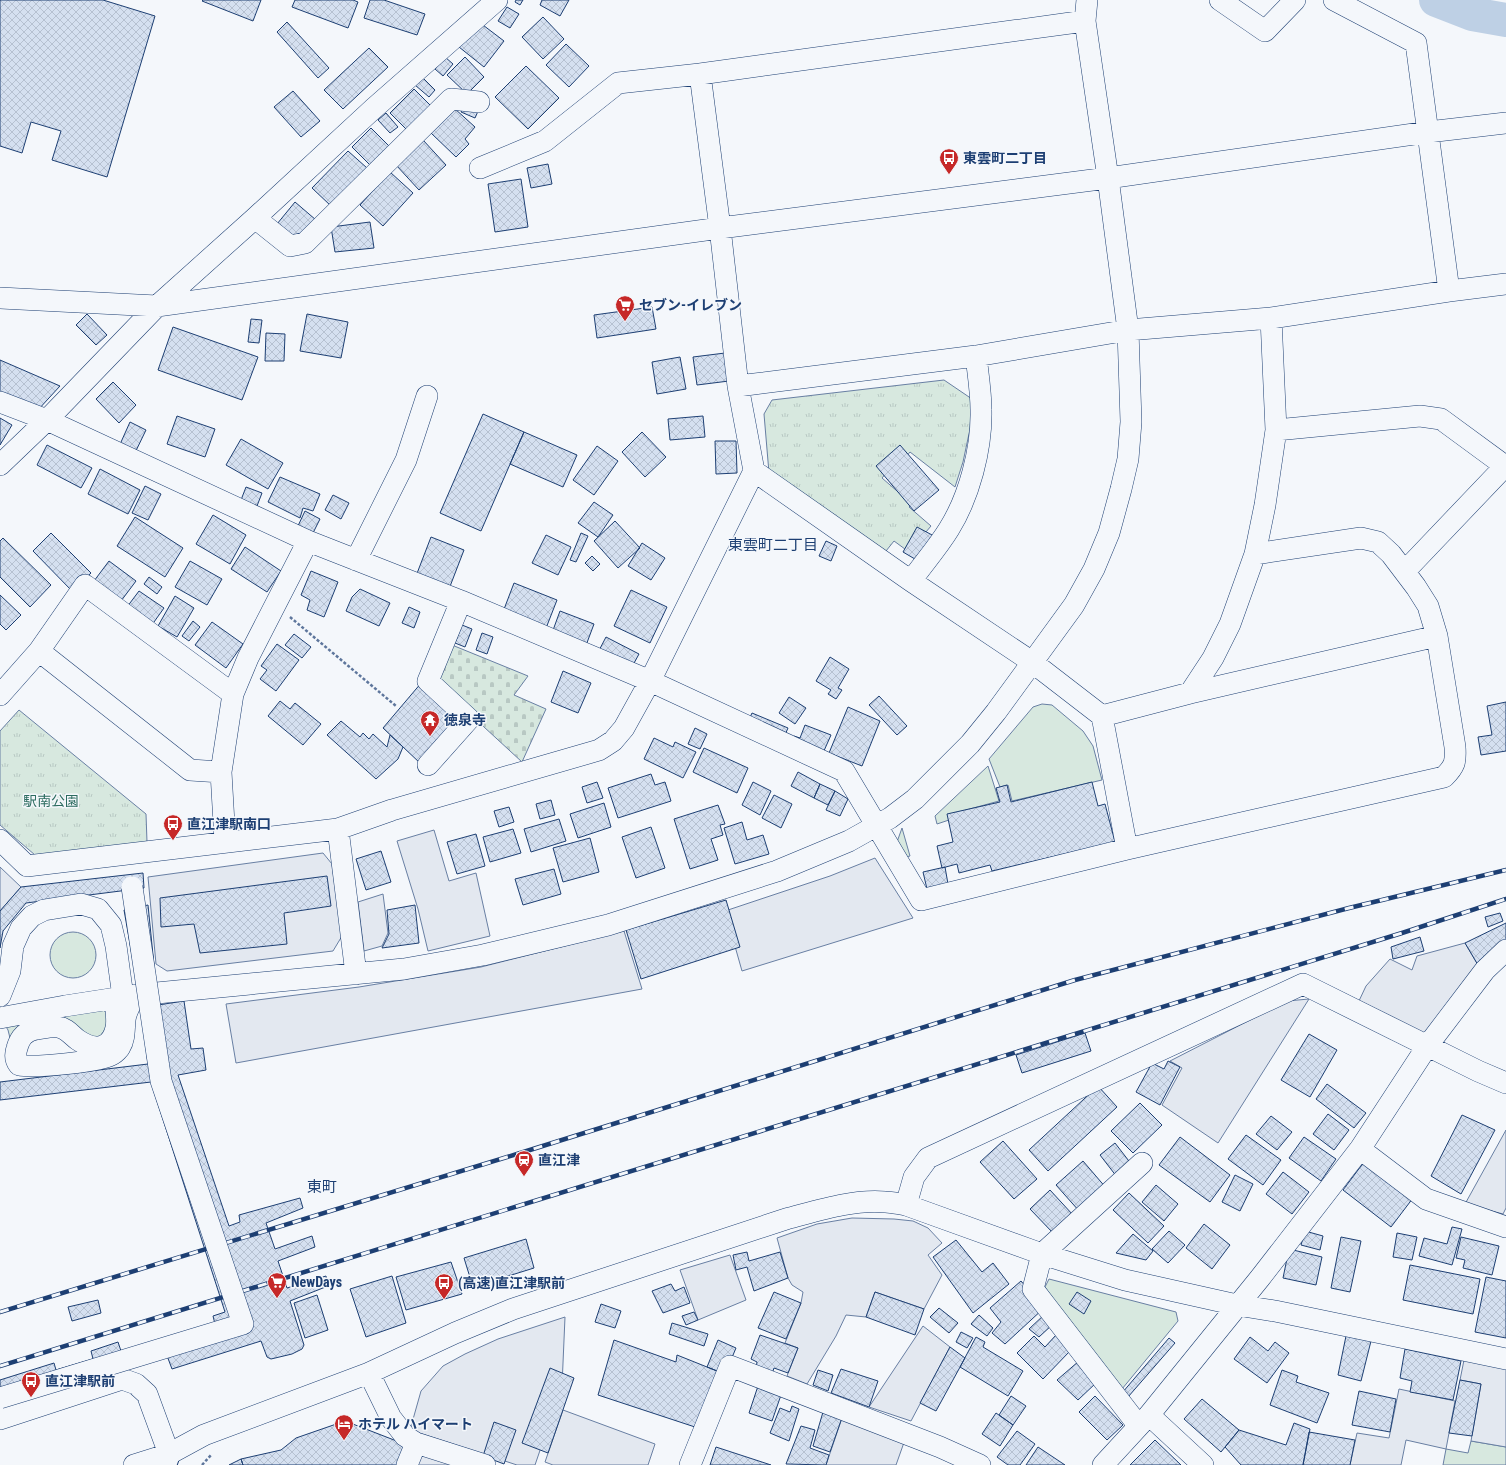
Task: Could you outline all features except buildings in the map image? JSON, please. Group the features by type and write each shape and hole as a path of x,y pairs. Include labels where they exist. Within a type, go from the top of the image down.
{"street":[{"path":"0,465 48,420 157,306 373,109 497,0"},
{"path":"0,1018 124,996 404,969 449,962 608,925 777,871 849,841 890,818 915,799 970,744 996,712 1074,605 1094,569 1109,533 1128,459 1131,422 1128,330 1085,21 1087,0"},
{"path":"1220,0 1265,31 1295,0"},
{"path":"1334,0 1416,43 1449,291"},
{"path":"480,168 544,141 618,82 700,74 1085,21"},
{"path":"0,840 27,866 225,841 338,829 392,810 599,750 613,741 624,728 650,681 754,471 738,386 720,228 700,74"},
{"path":"255,218 290,246 305,243 451,99 479,102"},
{"path":"0,298 157,306 720,228 1108,178 1428,132 1506,123"},
{"path":"738,386 976,356 1128,330 1271,318 1449,291 1506,284"},
{"path":"1190,693 1214,658 1230,624 1255,554 1265,505 1276,430 1271,318"},
{"path":"911,581 949,530 965,497 977,452 980,429 981,394 976,356"},
{"path":"356,560 406,460 427,396"},
{"path":"0,402 48,420 308,541 461,601 650,681 844,772 921,900 1127,849 1444,777 1451,770 1456,760 1455,747 1437,636 1428,606 1405,571 1378,542 1361,538 1255,554"},
{"path":"1276,430 1420,416 1441,419 1506,465 1405,571"},
{"path":"754,471 911,581 1032,662 1102,716 1127,849"},
{"path":"225,841 221,772 233,694 248,658 308,541"},
{"path":"0,695 39,651 85,585 233,694"},
{"path":"428,765 469,719 428,681 461,601"},
{"path":"1102,716 1190,693 1437,636"},
{"path":"39,651 190,770 221,772"},
{"path":"338,829 356,974"},
{"path":"0,1398 243,1324 161,1081 132,887"},
{"path":"0,996 10,971 13,946 21,928 32,916 44,910 81,904 98,909 111,925 127,1009 123,1037 120,1047 114,1054 106,1057 73,1063 28,1067 19,1065 10,1052 0,1028"},
{"path":"1103,1465 1143,1420 1237,1305 1360,1149 1428,1045 1485,970 1506,950"},
{"path":"906,1205 914,1177 928,1158 1303,984 1478,1071 1506,1083"},
{"path":"16,1061 15,1052 19,1041 24,1033 32,1030 59,1027 87,1046 98,1047 105,1045 113,1037 124,996"},
{"path":"1360,1149 1426,1199 1506,1227"},
{"path":"1142,1162 1042,1254 1033,1289 1143,1420 1203,1465"},
{"path":"134,1465 167,1459 204,1435 369,1374 456,1333 513,1309 786,1219 829,1208 884,1201 906,1205 1042,1254 1125,1280 1237,1305 1506,1359"},
{"path":"690,1465 730,1366 940,1447 980,1465"},
{"path":"369,1374 391,1418 405,1436 416,1443 485,1465"},
{"path":"0,1419 122,1379 136,1384 147,1394 167,1459"},
{"path":"407,1465 416,1443"}],"path":[{"path":"276,605 396,706"}],"green space":[{"path":"944,380 972,399 970,429 963,462 955,487 910,452 904,459 900,457 882,478 912,504 909,507 931,526 909,552 894,541 882,556 769,473 764,414 772,400"},
{"path":"452,645 528,676 514,695 546,709 522,762 433,680"},
{"path":"1042,704 1052,705 1083,731 1093,746 1102,780 1012,801 1008,785 1000,787 989,759 1033,707"},
{"name":"駅南公園","path":"19,710 146,814 147,842 35,855 0,825 0,731"},
{"path":"988,766 999,801 948,815 949,820 937,824 935,816"},
{"path":"902,828 910,856 906,857 897,842"},
{"path":"78,932 90,938 95,946 95,964 90,972 82,977 68,978 56,972 51,964 50,950 56,938 64,933"},
{"path":"103,1010 108,1014 108,1031 96,1040 72,1029 12,1046 8,1030 3,1022"},
{"path":"1049,1279 1176,1312 1178,1321 1122,1389 1072,1326 1045,1287"},
{"path":"1471,1441 1506,1447 1506,1465 1443,1465 1446,1449 1468,1453"}],"shaded area":[{"path":"434,830 449,881 476,873 490,936 428,951 418,909 397,841"},
{"path":"323,853 332,864 342,936 333,951 167,971 156,964 148,877"},
{"path":"875,858 913,918 742,971 725,911 830,876"},
{"path":"0,867 21,887 0,911"},
{"path":"383,894 388,933 382,946 364,951 358,902"},
{"path":"624,931 642,989 236,1063 226,1004 359,987 481,967"},
{"path":"1465,943 1478,965 1425,1035 1358,1003 1366,986 1390,959 1412,970 1417,956"},
{"path":"1309,999 1218,1143 1162,1105 1182,1068 1170,1061 1287,1001"},
{"path":"1506,1130 1506,1208 1503,1214 1465,1204"},
{"path":"852,1218 913,1221 928,1228 942,1243 928,1255 942,1275 924,1309 875,1292 866,1317 846,1315 836,1336 807,1384 787,1376 798,1348 785,1343 801,1303 803,1292 792,1285 788,1278 777,1238 817,1224"},
{"path":"730,1255 746,1300 698,1320 680,1270"},
{"path":"565,1317 562,1386 535,1465 517,1465 410,1430 421,1391 443,1366 498,1339"},
{"path":"923,1326 950,1347 911,1421 869,1407"},
{"path":"1464,1360 1506,1368 1506,1447 1471,1441 1481,1384 1460,1380"},
{"path":"1399,1389 1455,1401 1446,1449 1406,1440 1401,1465 1350,1465 1357,1433 1389,1438"},
{"path":"563,1410 655,1444 648,1465 553,1465 545,1462"},
{"path":"844,1412 907,1434 896,1465 826,1465"},
{"path":"418,1454 454,1465 414,1465"}],"waterway":[{"path":"1436,0 1472,14 1506,20"}],"railway":[{"path":"0,1312 517,1154 1075,980 1349,908 1506,870"},
{"path":"0,1366 1402,933 1506,899"}],"place":[{"name":"東雲町二丁目","path":"949,175"},
{"name":"セブン-イレブン","path":"625,322"},
{"name":"徳泉寺","path":"430,737"},
{"name":"直江津駅南口","path":"173,841"},
{"name":"直江津","path":"524,1177"},
{"name":"NewDays","path":"277,1299"},
{"name":"(高速)直江津駅前","path":"444,1300"},
{"name":"直江津駅前","path":"31,1398"},
{"name":"ホテル ハイマート","path":"344,1441"}],"district":[{"name":"東雲町二丁目","path":"773,545"},
{"name":"東町","path":"322,1187"}]}
